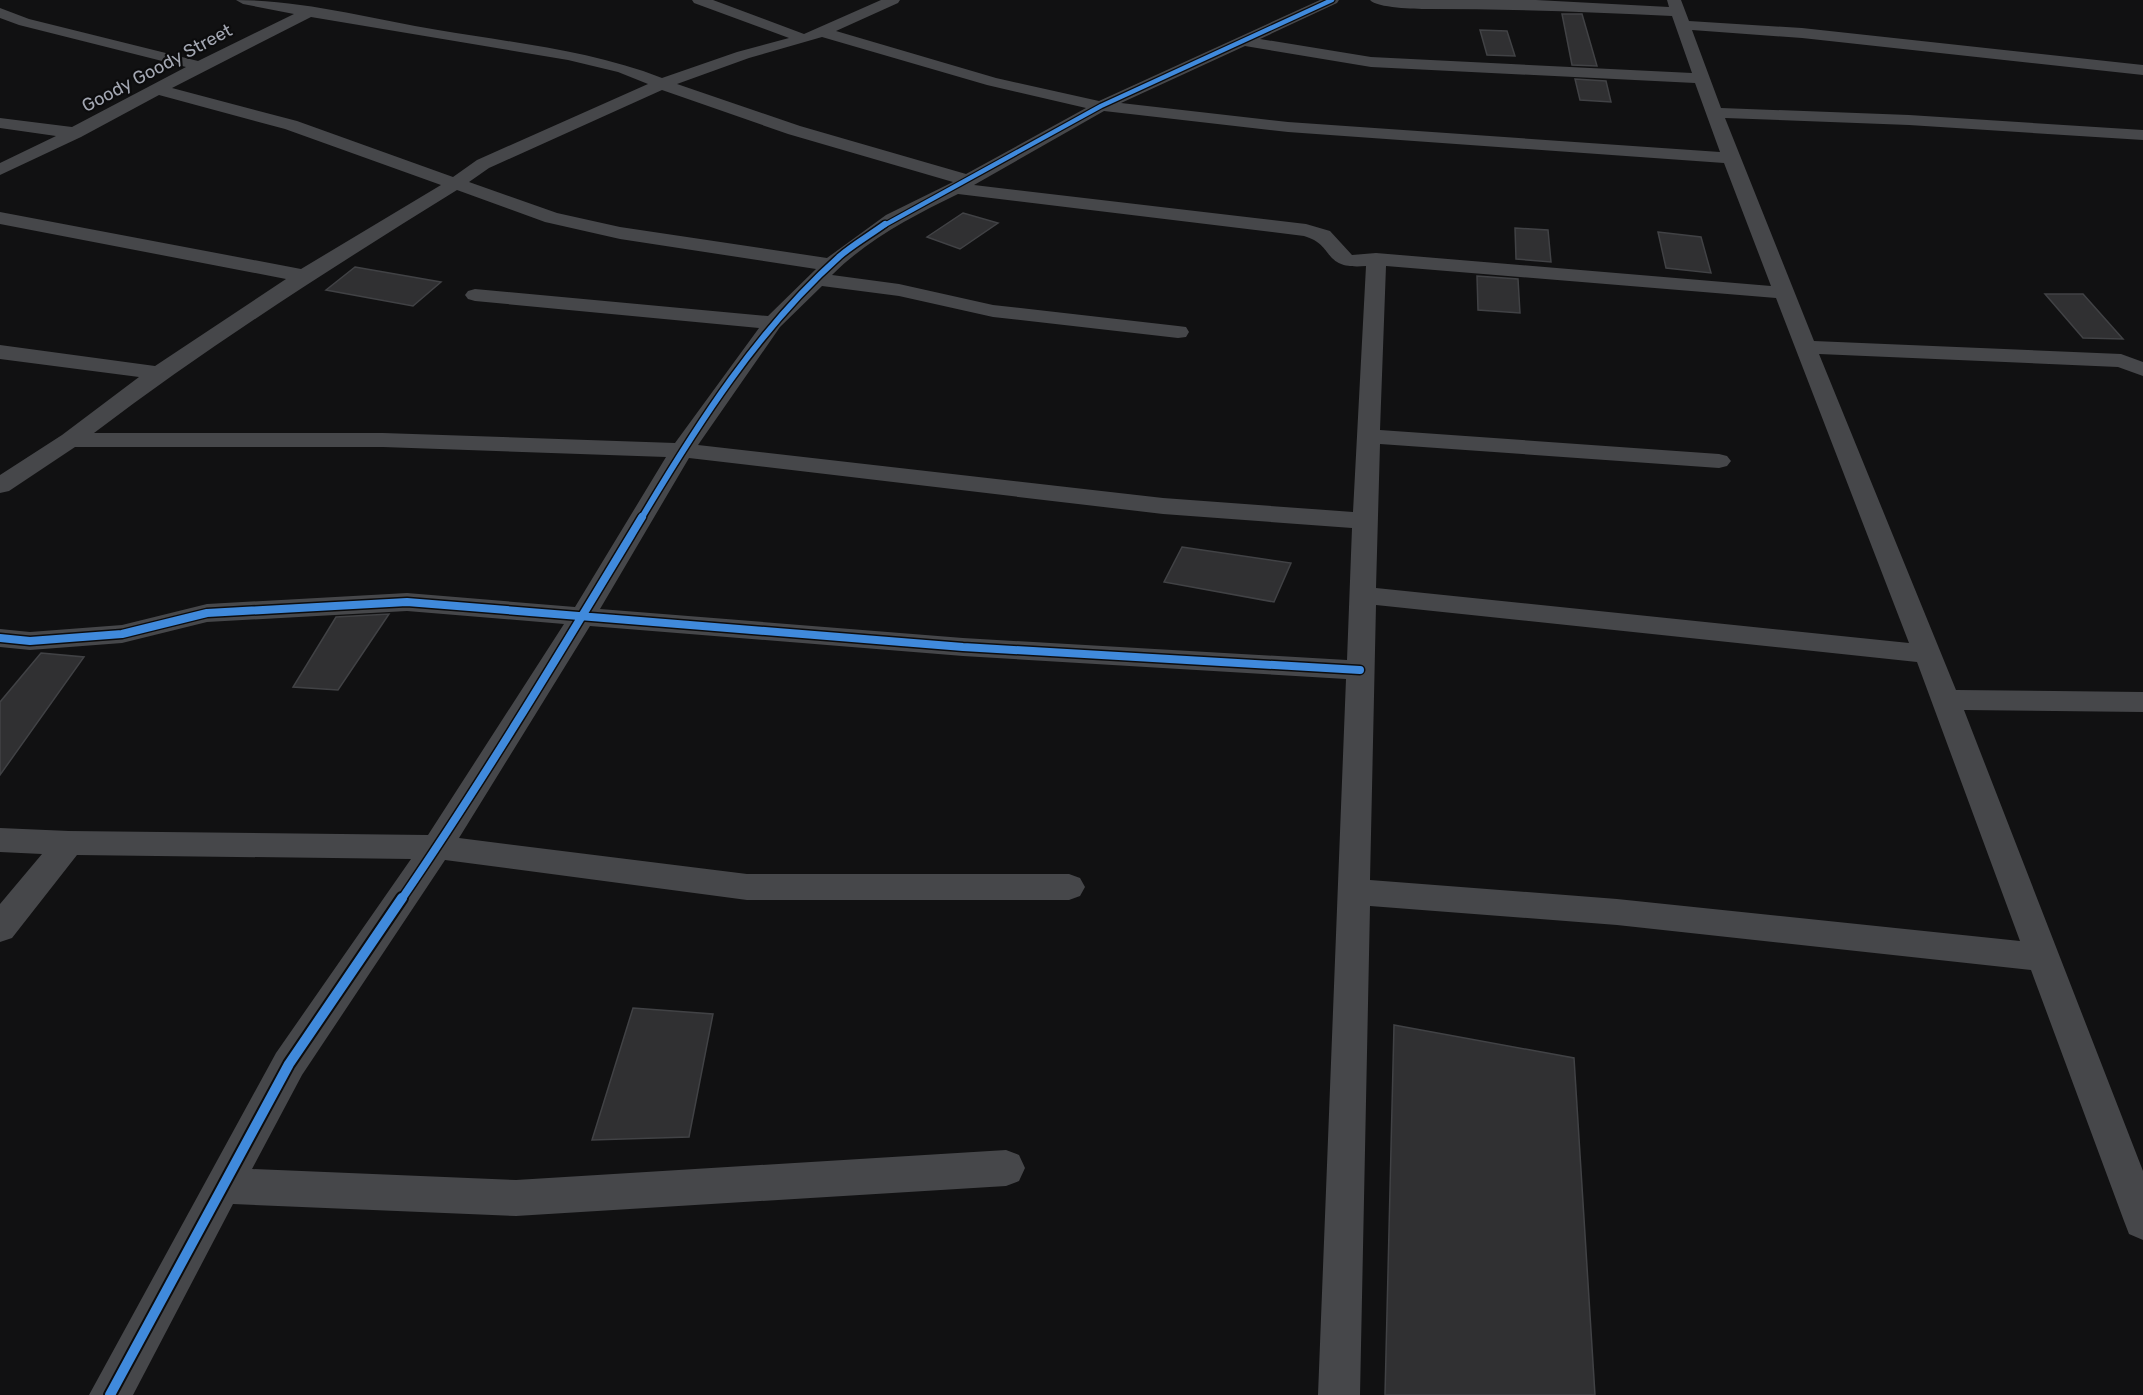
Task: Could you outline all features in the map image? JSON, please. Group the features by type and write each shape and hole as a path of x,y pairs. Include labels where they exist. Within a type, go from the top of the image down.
{"street":[{"path":"243,0 568,55 624,69 704,100 960,184 1234,223 1306,230 1323,235 1343,259 1352,261 1377,259 1784,293"},
{"name":"Goody Goody Street","path":"0,170 332,0"},
{"path":"699,0 814,35 993,82 1101,106 1288,127 1732,158"},
{"path":"0,486 70,440 159,374 304,276 483,164 663,83 742,55 814,35 893,0"},
{"path":"110,1395 289,1064 437,847 582,617 682,450 773,323 841,255 893,219 1101,106 1332,0"},
{"path":"1377,0 1416,5 1528,4 1678,12 1802,33 2143,70"},
{"path":"1678,12 1714,113 1784,293 1946,700 2143,1221"},
{"path":"0,13 24,22 200,66"},
{"path":"1243,41 1371,62 1701,78"},
{"path":"157,90 291,125 552,218 825,272 993,311 1178,332"},
{"path":"1714,113 1909,120 2143,135"},
{"path":"0,123 75,133"},
{"path":"0,218 304,276"},
{"path":"1339,1395 1362,595 1377,259"},
{"path":"476,295 773,323"},
{"path":"1806,348 2121,361 2143,369"},
{"path":"0,352 159,374"},
{"path":"1369,436 1719,461"},
{"path":"70,440 383,440 682,450 1163,506 1365,521"},
{"path":"1362,595 1928,654"},
{"path":"0,638 30,641 122,634 207,613 407,602 963,647 1360,670"},
{"path":"1946,700 2143,702"},
{"path":"0,840 69,843 437,847 747,887 1069,887"},
{"path":"0,928 69,843"},
{"path":"1354,892 1617,912 2043,957"},
{"path":"224,1186 516,1198 1006,1168"}],"building":[{"path":"1562,14 1582,14 1597,66 1572,65"},
{"path":"1480,30 1507,31 1515,56 1487,55"},
{"path":"1575,79 1606,81 1611,102 1580,100"},
{"path":"963,213 998,223 960,249 927,237"},
{"path":"1515,228 1548,230 1551,262 1516,259"},
{"path":"1658,232 1701,237 1711,273 1666,268"},
{"path":"355,267 441,282 413,306 326,290"},
{"path":"1477,276 1518,279 1520,313 1478,310"},
{"path":"2045,294 2083,294 2123,339 2083,338"},
{"path":"1182,547 1291,563 1274,602 1164,582"},
{"path":"389,614 338,690 293,687 336,617"},
{"path":"41,653 84,657 0,775 0,702"},
{"path":"633,1008 713,1014 689,1137 592,1140"},
{"path":"1394,1025 1574,1058 1595,1395 1385,1395"}],"cycle path":[{"path":"110,1395 289,1064 437,847 582,617 682,450 773,323 841,255 893,219 955,188 1101,106 1332,0"},
{"path":"0,638 30,641 122,634 207,613 407,602 963,647 1360,670"}]}
